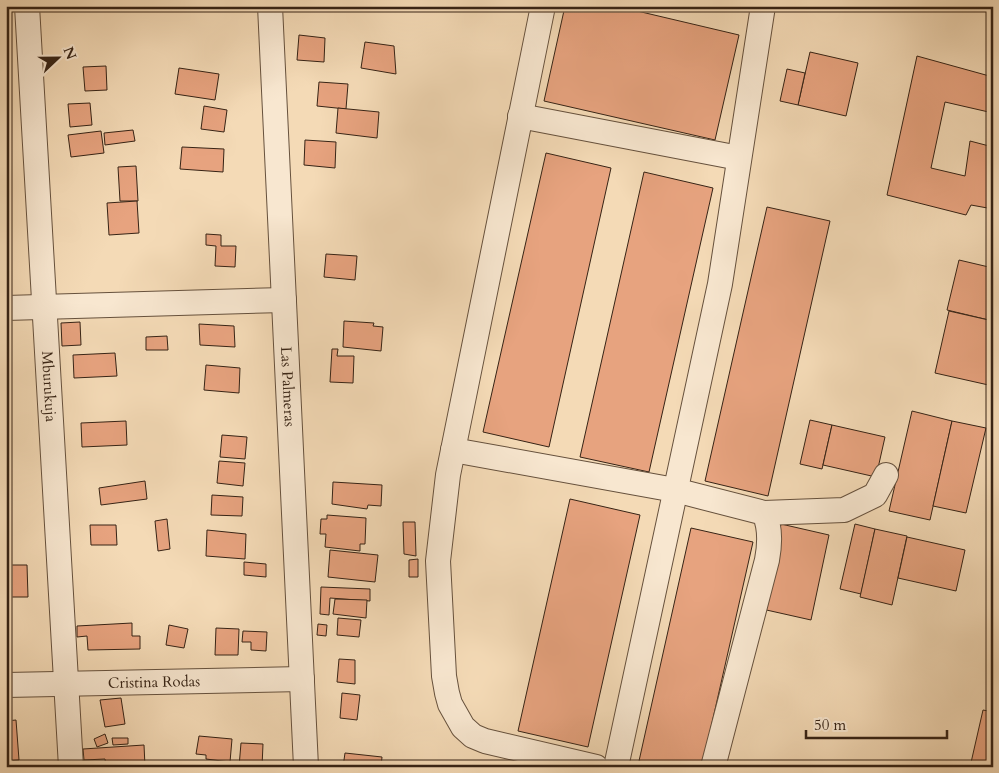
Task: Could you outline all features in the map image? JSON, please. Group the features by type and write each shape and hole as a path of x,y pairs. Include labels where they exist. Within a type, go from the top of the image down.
{"street":[{"name":"Mburukuja","path":"27,6 71,767"},
{"name":"Las Palmeras","path":"270,6 306,767"},
{"path":"543,6 448,475 438,561 444,676 450,704 463,726 479,739 596,767"},
{"path":"616,767 720,284 763,6"},
{"path":"520,116 740,158"},
{"path":"6,308 284,300"},
{"path":"453,450 675,490 764,513 844,510 875,495 886,475"},
{"path":"712,767 767,560 770,542 768,522 764,513"},
{"name":"Cristina Rodas","path":"6,685 302,679"}],"building":[{"path":"565,6 616,6 739,35 715,140 544,101"},
{"path":"299,35 325,38 324,62 297,60"},
{"path":"365,42 394,46 396,74 361,68"},
{"path":"810,52 858,63 846,116 798,105"},
{"path":"917,56 993,77 993,113 945,102 931,168 965,176 970,141 993,147 993,209 971,205 966,215 887,195"},
{"path":"106,66 107,90 85,91 83,67"},
{"path":"179,68 219,74 215,100 175,94"},
{"path":"787,69 805,73 798,105 780,101"},
{"path":"319,82 348,84 346,109 317,106"},
{"path":"90,103 92,125 70,127 68,104"},
{"path":"204,106 227,110 224,132 201,129"},
{"path":"338,108 379,112 377,138 336,133"},
{"path":"133,130 135,141 105,145 104,133"},
{"path":"101,131 104,153 71,157 68,135"},
{"path":"305,140 336,142 335,168 304,165"},
{"path":"182,147 224,149 223,172 180,169"},
{"path":"546,153 611,168 549,447 483,432"},
{"path":"136,166 138,201 120,201 118,167"},
{"path":"644,172 713,188 649,472 580,457"},
{"path":"137,201 139,233 109,235 107,203"},
{"path":"767,207 830,221 768,496 705,481"},
{"path":"206,234 221,235 221,246 236,246 235,267 215,266 216,246 206,245"},
{"path":"326,254 357,256 355,280 324,277"},
{"path":"959,260 993,268 993,321 947,310"},
{"path":"949,311 993,321 993,386 935,373"},
{"path":"344,321 374,323 373,326 383,327 381,351 343,347"},
{"path":"80,322 81,345 62,346 61,323"},
{"path":"199,324 234,326 235,347 200,345"},
{"path":"167,336 168,350 146,350 146,337"},
{"path":"332,349 338,349 337,356 354,356 353,383 330,382"},
{"path":"115,353 117,376 74,378 73,355"},
{"path":"206,365 240,368 239,393 204,390"},
{"path":"912,411 952,421 930,520 889,511"},
{"path":"810,420 832,425 822,469 800,464"},
{"path":"126,421 127,445 82,447 81,423"},
{"path":"952,421 986,428 966,513 933,506"},
{"path":"832,425 885,437 876,477 823,465"},
{"path":"222,435 247,437 245,459 220,457"},
{"path":"219,461 245,463 243,486 217,483"},
{"path":"145,481 147,499 101,505 99,488"},
{"path":"333,482 382,485 381,506 368,505 367,509 332,504"},
{"path":"212,495 243,497 242,516 211,515"},
{"path":"570,499 640,515 588,747 518,731"},
{"path":"327,515 366,518 365,544 360,544 360,551 325,547 326,534 320,534 321,519 327,519"},
{"path":"167,519 170,549 158,551 155,521"},
{"path":"403,522 415,522 416,556 404,554"},
{"path":"781,524 829,535 811,620 762,609"},
{"path":"855,524 875,529 861,594 840,589"},
{"path":"90,525 116,525 117,545 91,545"},
{"path":"691,528 753,542 702,767 662,767 639,761"},
{"path":"875,529 907,536 892,605 860,597"},
{"path":"207,530 246,534 245,559 206,556"},
{"path":"907,537 965,550 956,591 898,578"},
{"path":"330,550 378,555 375,582 328,577"},
{"path":"418,559 418,577 409,577 409,560"},
{"path":"244,562 266,564 266,577 244,575"},
{"path":"7,565 27,565 28,597 8,597"},
{"path":"321,587 370,589 370,601 330,598 329,615 320,614"},
{"path":"335,599 367,600 366,618 333,614"},
{"path":"338,618 361,620 359,637 337,635"},
{"path":"132,623 132,636 140,636 140,649 88,650 87,636 77,637 77,626"},
{"path":"318,624 327,625 326,636 317,635"},
{"path":"169,625 188,629 184,648 166,645"},
{"path":"216,628 239,629 238,655 215,655"},
{"path":"243,631 267,632 266,651 251,650 251,642 242,642"},
{"path":"339,659 355,660 355,684 337,682"},
{"path":"342,693 360,695 357,720 340,718"},
{"path":"121,698 125,724 105,727 100,700"},
{"path":"983,710 993,712 993,767 970,767"},
{"path":"16,720 19,760 6,761 6,721"},
{"path":"105,734 108,743 97,747 94,739"},
{"path":"199,736 232,739 230,762 206,759 206,755 196,754"},
{"path":"112,738 128,738 128,744 113,745"},
{"path":"241,743 263,744 262,767 239,767"},
{"path":"144,745 145,766 106,767 105,759 84,760 83,749"},
{"path":"345,753 382,757 381,767 343,767"}]}
